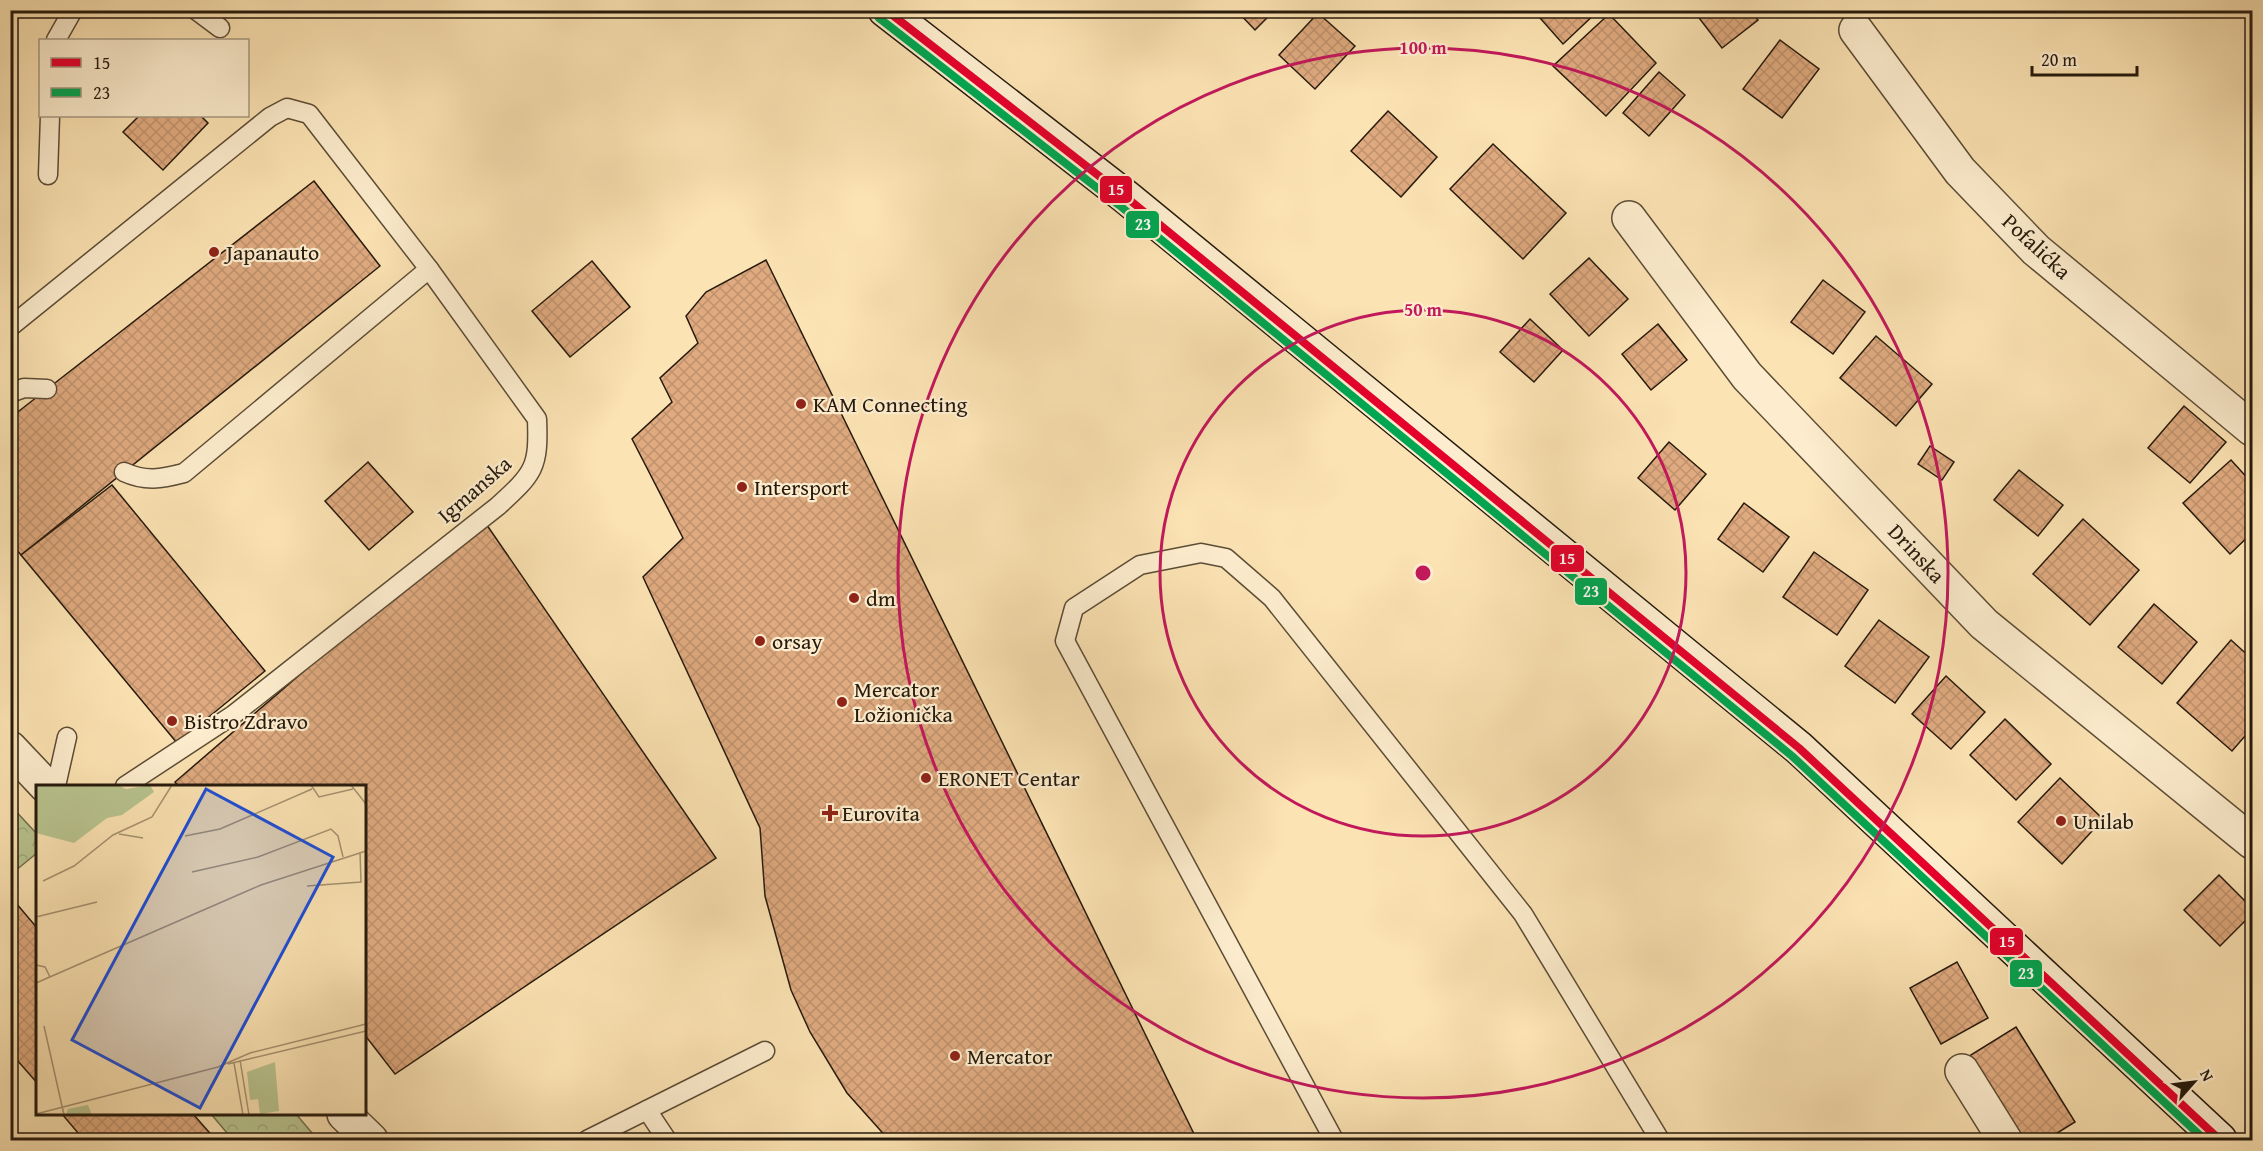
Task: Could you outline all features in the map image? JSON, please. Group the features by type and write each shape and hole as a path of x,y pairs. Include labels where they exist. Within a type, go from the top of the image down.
{"main road":[{"path":"885,10 1126,197 1799,748 2220,1140"},
{"name":"Pofalićka","path":"1856,30 1960,171 2036,250 2253,429"},
{"name":"Drinska","path":"1629,218 1747,376 1984,624 2253,842"},
{"path":"10,748 45,785"},
{"path":"1962,1071 2005,1140"},
{"path":"346,1115 371,1140"}],"lane":[{"path":"57,39 73,10"},
{"path":"196,10 220,28"},
{"name":"Igmanska","path":"10,327 270,117 287,108 309,114 429,269 537,419 538,448 528,478 498,506 260,694 126,785"},
{"path":"48,175 50,117"},
{"path":"124,472 141,479 159,480 184,473 429,269"},
{"path":"10,393 24,388 47,389"},
{"path":"1334,1140 1065,641 1074,608 1140,565 1201,553 1226,558 1272,598 1523,914 1660,1140"},
{"path":"56,785 67,737"},
{"path":"587,1140 765,1051"},
{"path":"647,1110 667,1140"}],"green space":[{"path":"11,806 36,833 36,854 15,871 11,866"},
{"path":"212,1115 297,1115 318,1140 233,1140"}],"building":[{"path":"1236,10 1275,10 1255,30"},
{"path":"1533,10 1599,10 1563,44"},
{"path":"1693,10 1750,10 1758,20 1722,48"},
{"path":"1318,13 1355,46 1315,89 1279,55"},
{"path":"1609,14 1656,63 1606,116 1553,66"},
{"path":"1780,40 1819,69 1782,118 1743,89"},
{"path":"1659,72 1685,95 1649,136 1623,113"},
{"path":"1388,111 1437,157 1401,197 1351,151"},
{"path":"138,117 202,117 208,123 163,170 123,132"},
{"path":"1493,144 1566,213 1523,259 1450,189"},
{"path":"314,181 380,266 21,555 10,542 10,418"},
{"path":"1589,258 1628,299 1589,336 1550,294"},
{"name":"Mercator Ložionička","path":"766,260 1197,1140 889,1140 847,1093 810,1032 791,990 765,896 760,828 643,577 683,538 632,439 672,402 660,378 698,343 686,316 706,292"},
{"path":"592,261 630,307 570,357 532,311"},
{"path":"1823,280 1865,312 1833,354 1791,322"},
{"path":"1530,319 1563,350 1534,382 1500,352"},
{"path":"1658,324 1687,360 1651,390 1622,354"},
{"path":"1876,336 1932,384 1896,426 1840,378"},
{"path":"2184,406 2226,442 2190,483 2148,448"},
{"path":"1669,442 1706,474 1675,510 1638,478"},
{"path":"1930,446 1954,462 1942,480 1918,464"},
{"path":"2231,460 2252,483 2252,533 2230,554 2183,503"},
{"path":"368,462 413,512 369,550 325,501"},
{"path":"2019,470 2063,505 2038,536 1994,500"},
{"path":"112,485 265,671 177,743 21,555"},
{"path":"1744,503 1789,537 1763,572 1718,539"},
{"path":"482,518 716,858 395,1074 366,1037 366,785 177,785 175,782"},
{"path":"2083,519 2139,570 2090,625 2033,574"},
{"path":"1814,552 1868,590 1837,635 1783,597"},
{"path":"2154,604 2197,642 2162,684 2118,647"},
{"path":"1879,620 1929,657 1895,703 1845,666"},
{"path":"2231,640 2252,659 2252,728 2232,751 2177,703"},
{"path":"1946,676 1985,712 1951,749 1912,714"},
{"path":"2005,719 2051,764 2016,800 1970,755"},
{"name":"Unilab","path":"2060,778 2103,819 2062,864 2018,822"},
{"path":"2219,875 2252,908 2252,914 2220,946 2184,910"},
{"path":"10,896 36,927 36,1082 10,1052"},
{"path":"1957,962 1988,1018 1941,1044 1910,988"},
{"path":"2016,1027 2075,1122 2046,1140 2017,1140 1966,1058"},
{"path":"63,1115 194,1115 216,1140 84,1140"}],"transit line":[{"name":"15","path":"886,10 1126,197 1799,748 2220,1140"},
{"name":"23","path":"879,18 1119,205 1792,756 2205,1140"}],"place":[{"name":"Japanauto","path":"214,252"},
{"name":"KAM Connecting","path":"801,404"},
{"name":"Intersport","path":"742,487"},
{"name":"dm","path":"854,598"},
{"name":"orsay","path":"760,641"},
{"name":"Mercator Ložionička","path":"842,702"},
{"name":"Bistro Zdravo","path":"172,721"},
{"name":"ERONET Centar","path":"926,778"},
{"name":"Eurovita","path":"830,813"},
{"name":"Unilab","path":"2061,821"},
{"name":"Mercator","path":"955,1056"}]}
